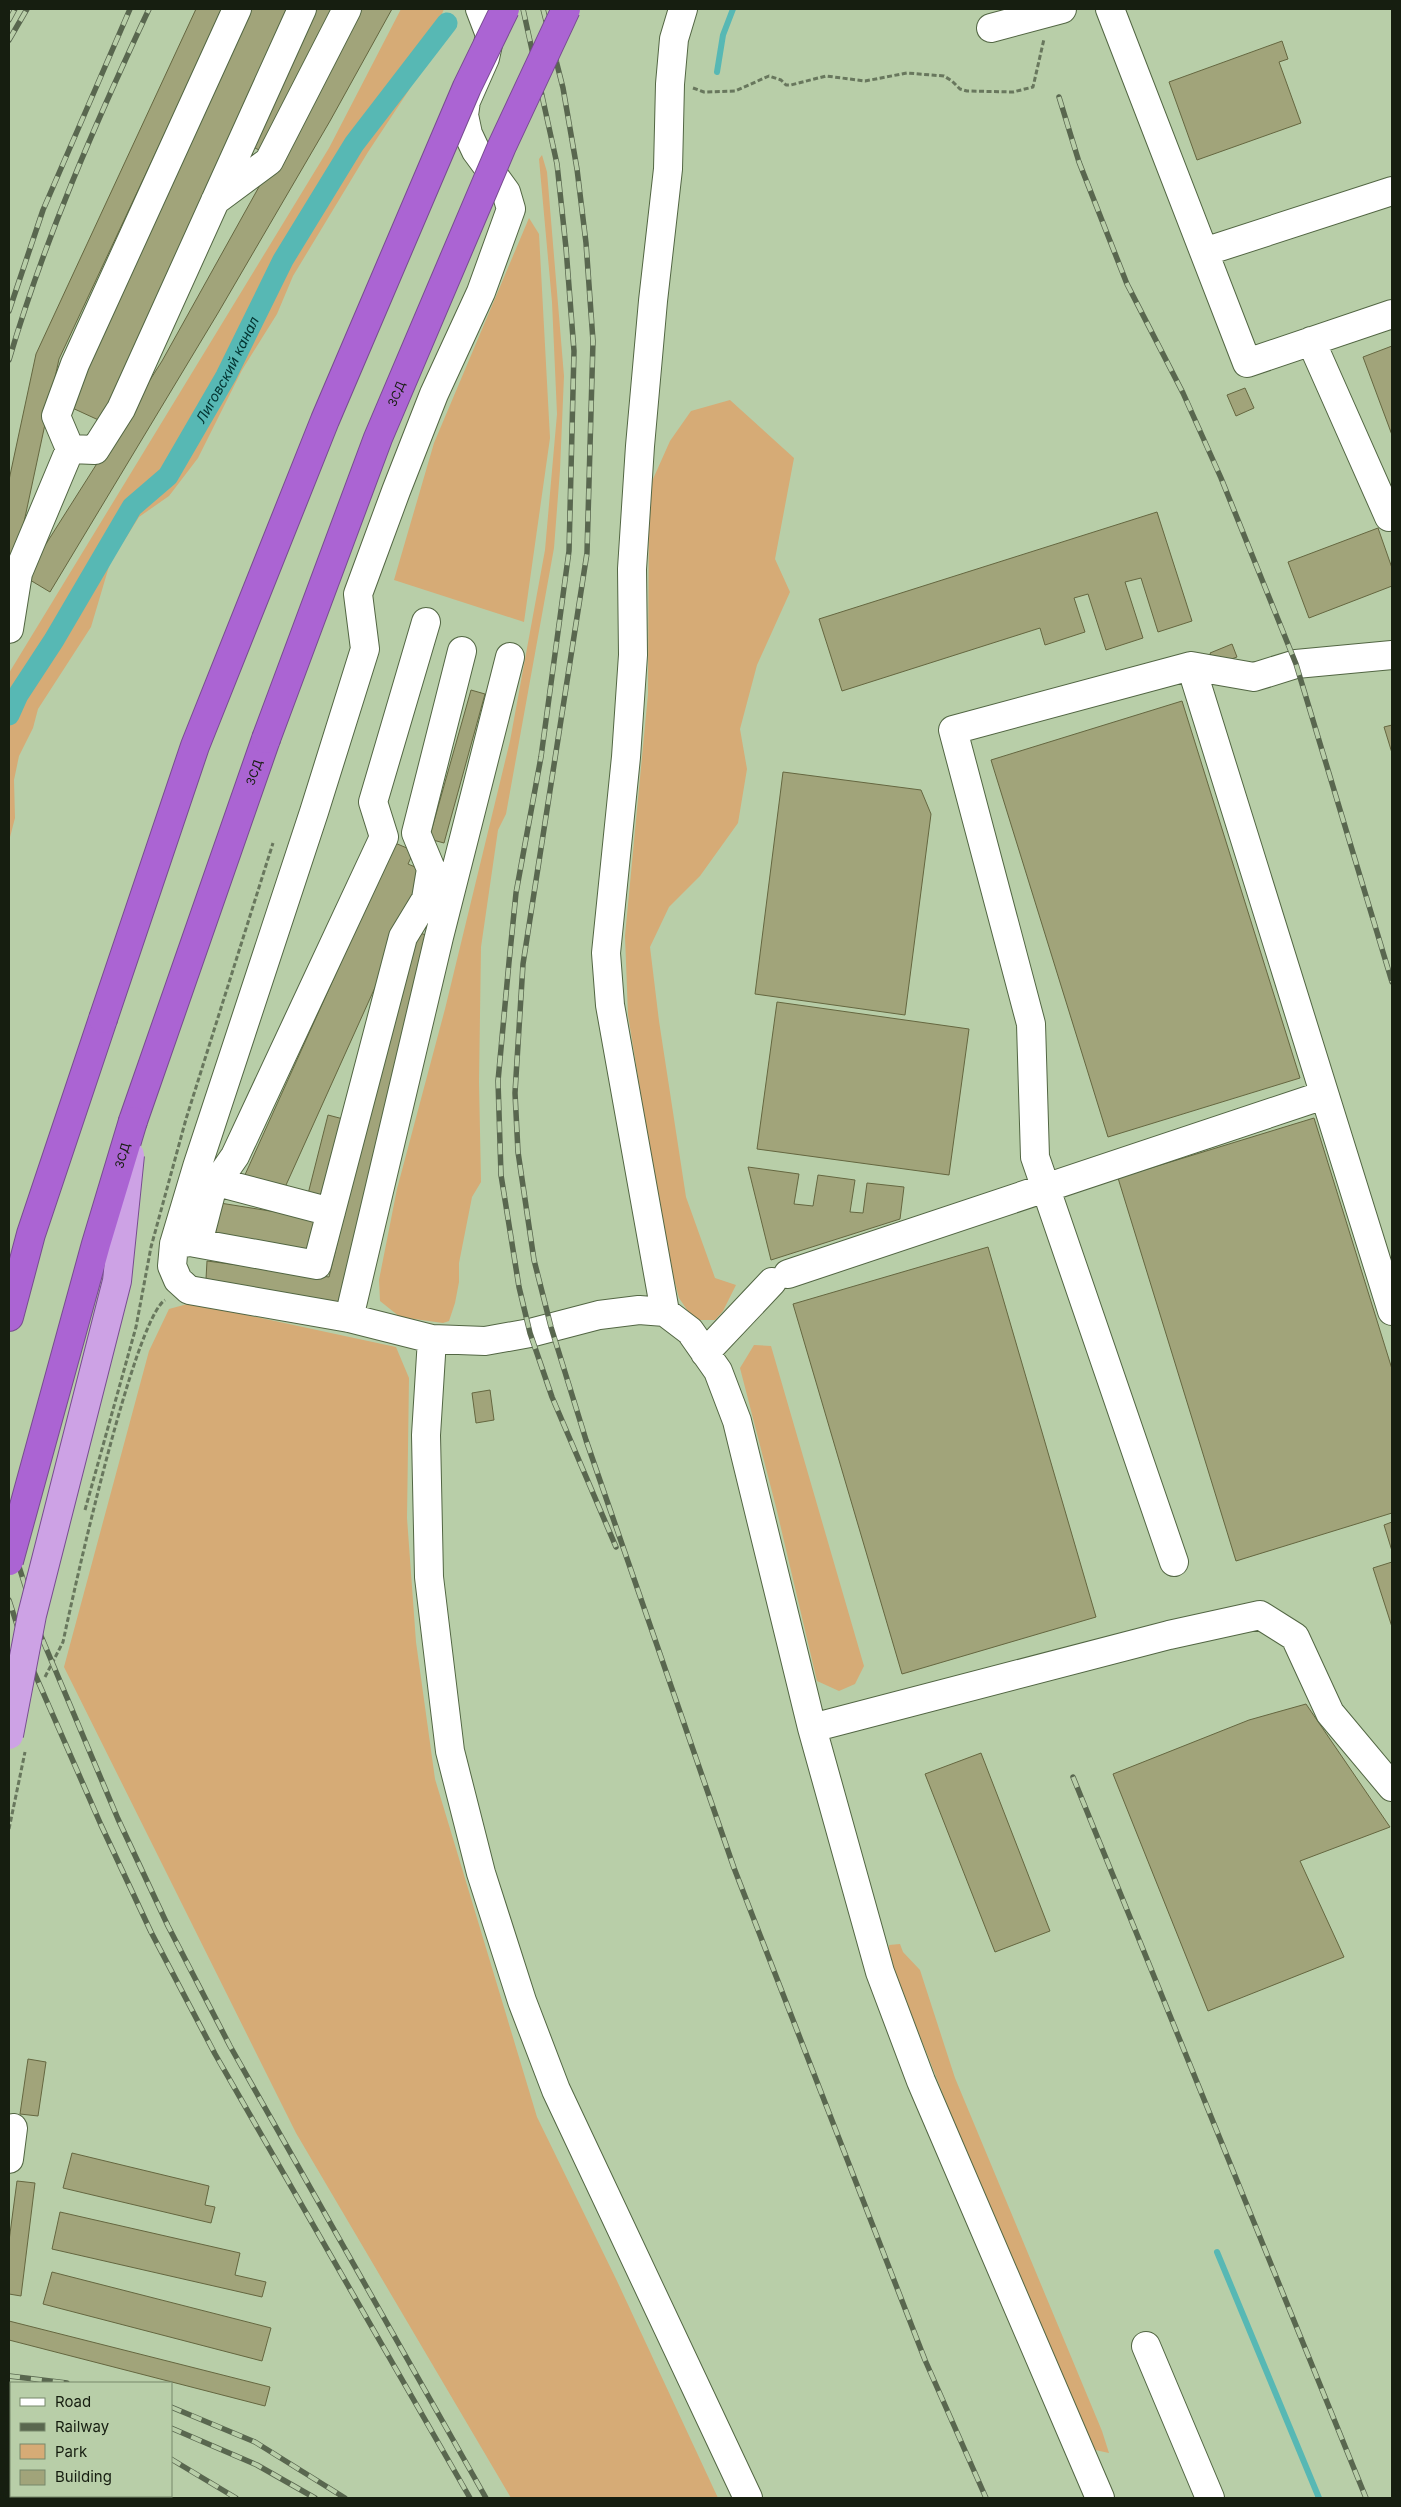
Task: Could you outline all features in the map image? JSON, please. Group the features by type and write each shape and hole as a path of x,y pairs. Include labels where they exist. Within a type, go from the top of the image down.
{"highway":[{"path":"9,1317 31,1234 194,746 325,420 466,87 505,9"},
{"name":"ЗСД","path":"9,1560 96,1244 133,1120 266,739 378,438 502,146 566,9"}],"main road":[{"path":"17,1743 32,1615 117,1281 133,1120"}],"street":[{"path":"9,629 18,573 70,449 56,416 75,364 237,9"},
{"path":"70,449 95,450 121,408 302,9"},
{"path":"213,203 269,161 347,9"},
{"path":"186,1243 197,1167 311,822 365,649 358,594 417,438 480,292 511,209 506,192 476,151 468,134 464,115 466,101 485,58 490,35 480,9"},
{"path":"665,1312 610,1005 606,953 626,757 633,655 632,569 652,301 668,169 670,84 674,39 683,9"},
{"path":"1110,9 1247,363 1392,314"},
{"path":"991,28 1057,10"},
{"path":"1204,252 1392,191"},
{"path":"1312,341 1389,517 1392,516"},
{"path":"426,622 373,802 384,837 235,1156 212,1189 186,1243 172,1266 178,1280 189,1290 349,1318 432,1339 485,1341 530,1333 599,1314 639,1310 665,1312 690,1331 718,1371 737,1422 812,1728 880,1972 922,2081 1100,2498"},
{"path":"186,1243 317,1265 403,938 426,899 431,869 416,833 462,651"},
{"path":"1174,1562 1036,1157 1031,1024 953,730 1191,666 1254,677 1296,664 1392,655"},
{"path":"349,1318 439,937 510,657"},
{"path":"1191,666 1392,1311"},
{"path":"378,818 416,833"},
{"path":"706,1353 780,1278 1046,1186 1324,1095"},
{"path":"217,1182 331,1212"},
{"path":"432,1339 426,1435 429,1577 450,1751 481,1873 522,2001 556,2090 748,2498"},
{"path":"812,1728 1169,1635 1260,1615 1295,1637 1330,1713 1392,1787"},
{"path":"9,2159 13,2128"},
{"path":"1146,2346 1210,2498"}],"path":[{"path":"670,84 680,81 704,92 724,92 740,90 769,76 781,80 786,85 791,85 826,76 864,81 907,73 944,76 960,89 967,91 1020,90 1033,87 1037,79 1044,40 1057,10"},
{"path":"84,1518 136,1327 151,1247 186,1119 273,843"},
{"path":"62,1642 136,1355 156,1309 163,1301 189,1290"},
{"path":"43,1677 45,1667"},
{"path":"9,1829 17,1743"}],"green space":[{"path":"401,9 444,9 409,90 368,152 293,276 277,314 242,370 198,458 169,496 139,517 110,563 91,627 38,709 33,728 19,756 14,780 15,818 9,841 9,673 329,148"},
{"path":"542,155 547,172 564,376 554,548 506,814 498,830 481,947 479,1082 481,1182 472,1197 459,1263 459,1282 455,1303 449,1321 443,1323 400,1317 380,1301 379,1280 397,1189 445,1009 510,741 545,550 557,414 552,302 539,159"},
{"path":"529,218 539,234 550,438 524,622 394,580 434,443"},
{"path":"730,400 794,458 775,559 790,592 757,665 740,729 747,769 738,823 700,876 669,907 650,947 659,1021 686,1197 715,1278 736,1285 723,1311 715,1320 694,1320 679,1298 665,1245 628,1015 625,936 648,694 649,488 670,441 691,411"},
{"path":"191,1303 396,1347 409,1378 407,1518 416,1642 435,1779 537,2117 617,2281 718,2498 511,2498 296,2133 64,1667 149,1351 169,1309"},
{"path":"754,1345 771,1346 864,1666 855,1684 839,1691 817,1681 776,1507 740,1368"},
{"path":"900,1944 903,1952 920,1970 955,2078 1102,2431 1109,2453 1095,2450 971,2165 889,1958 889,1945"}],"building":[{"path":"196,9 223,9 59,359 9,592 9,480 36,354"},
{"path":"245,9 290,9 105,423 68,406"},
{"path":"308,9 333,9 265,153 245,143"},
{"path":"358,9 392,9 330,121 218,313 50,592 25,577 162,361"},
{"path":"1282,41 1288,59 1279,62 1301,123 1197,160 1169,82"},
{"path":"1392,346 1392,435 1363,357"},
{"path":"1245,388 1254,408 1236,416 1227,395"},
{"path":"1157,512 1192,621 1158,632 1141,578 1125,582 1143,638 1106,650 1088,594 1074,598 1085,632 1045,645 1040,628 842,691 819,619"},
{"path":"1378,528 1392,568 1392,586 1309,618 1288,562"},
{"path":"1232,644 1237,657 1215,665 1210,653"},
{"path":"471,690 485,694 444,843 429,839"},
{"path":"1182,701 1300,1078 1108,1137 991,760"},
{"path":"1392,725 1392,753 1384,727"},
{"path":"783,772 921,790 931,814 905,1015 755,994"},
{"path":"395,843 414,851 408,864 427,872 282,1194 244,1177"},
{"path":"414,931 429,936 339,1305 206,1279 207,1261 329,1277"},
{"path":"777,1002 969,1029 949,1175 757,1149"},
{"path":"328,1115 347,1120 327,1199 308,1194"},
{"path":"1314,1118 1392,1369 1392,1513 1236,1561 1118,1178"},
{"path":"748,1167 799,1174 794,1204 813,1206 818,1175 855,1180 850,1212 863,1213 867,1183 904,1187 900,1219 771,1260"},
{"path":"220,1203 320,1219 315,1258 214,1242"},
{"path":"988,1247 1096,1617 902,1674 793,1304"},
{"path":"490,1390 494,1420 476,1423 472,1393"},
{"path":"1392,1522 1392,1551 1384,1525"},
{"path":"1392,1562 1392,1627 1373,1568"},
{"path":"1306,1704 1390,1827 1300,1861 1344,1957 1208,2011 1113,1774 1249,1720"},
{"path":"981,1753 1050,1931 995,1952 925,1774"},
{"path":"28,2059 46,2062 38,2116 20,2114"},
{"path":"72,2153 209,2186 205,2205 215,2207 211,2223 63,2188"},
{"path":"17,2181 35,2183 21,2296 9,2294 9,2241"},
{"path":"60,2212 240,2253 235,2275 266,2282 262,2297 52,2249"},
{"path":"52,2272 271,2328 262,2361 43,2304"},
{"path":"9,2321 270,2387 265,2406 9,2340"}],"waterway":[{"path":"717,72 723,35 733,9"},
{"name":"Лиговский канал","path":"9,715 18,695 54,640 132,507 168,476 226,376 283,260 354,144 447,23"},
{"path":"1217,2252 1319,2498"}],"railway":[{"path":"9,20 15,9"},
{"path":"9,40 27,9"},
{"path":"9,311 43,210 130,9"},
{"path":"9,360 38,270 72,182 109,95 149,9"},
{"path":"523,9 557,164 574,351 569,551 541,757 516,893 498,1081 501,1175 519,1287 530,1333 552,1397 616,1547"},
{"path":"543,9 563,88 577,169 586,243 593,341 587,553 523,964 515,1093 518,1152 534,1260 551,1327 586,1440 734,1868 925,2360 986,2498"},
{"path":"1059,97 1079,162 1127,284 1183,393 1221,478 1296,664 1392,982"},
{"path":"9,1535 41,1636 118,1819 168,1926 230,2046 486,2498"},
{"path":"9,1600 27,1656 101,1825 151,1932 215,2054 470,2498"},
{"path":"1073,1777 1366,2498"},
{"path":"9,2376 59,2382"},
{"path":"172,2407 255,2442 345,2498"},
{"path":"172,2428 257,2465 315,2498"},
{"path":"172,2460 236,2498"}]}
